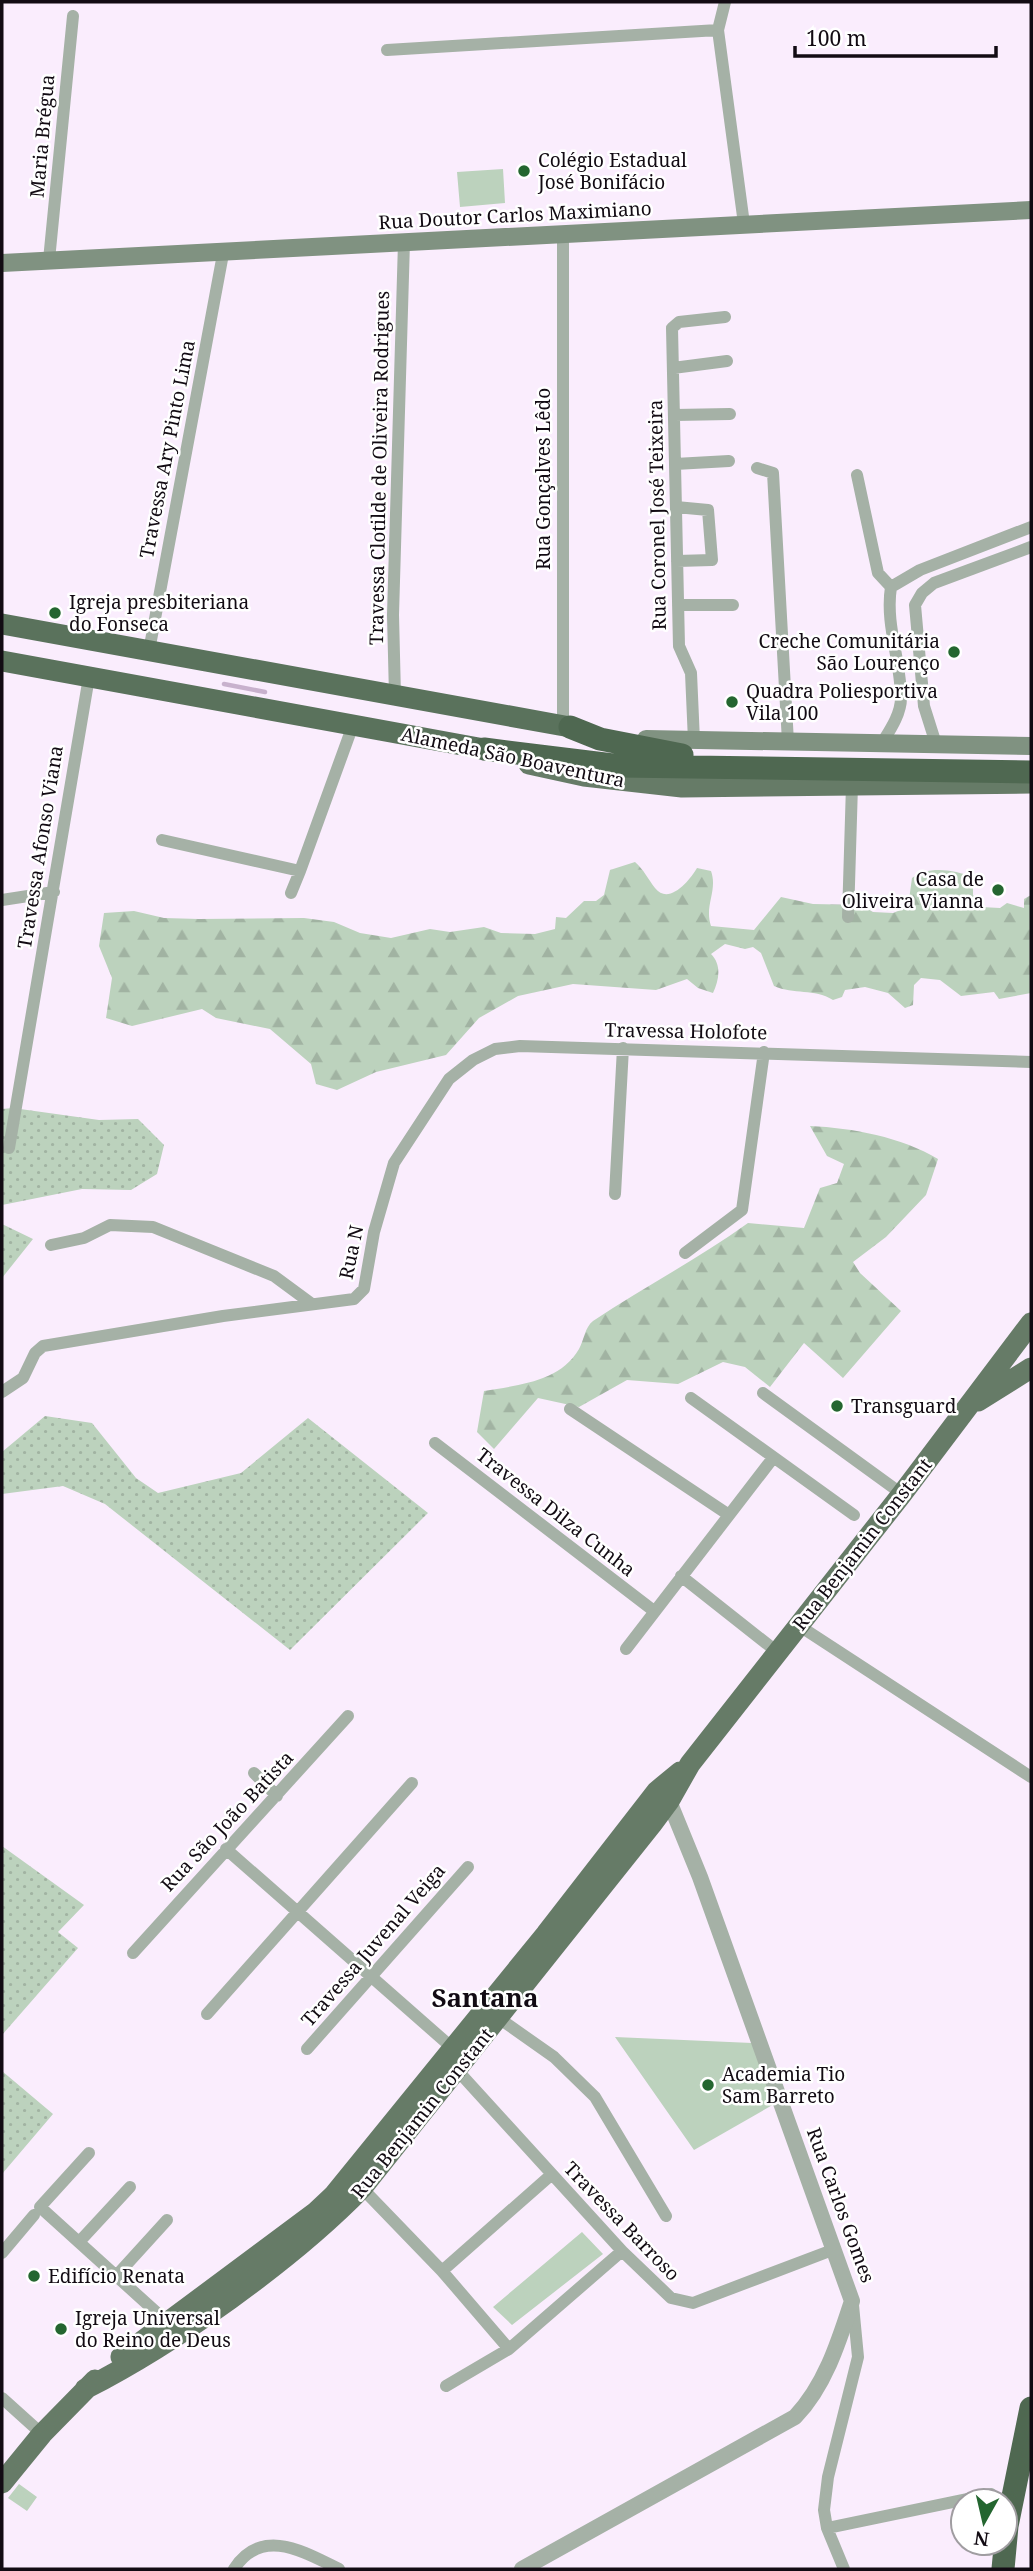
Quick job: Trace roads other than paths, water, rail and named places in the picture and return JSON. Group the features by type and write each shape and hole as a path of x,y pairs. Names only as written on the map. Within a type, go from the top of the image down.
{"highway":[{"name":"Alameda São Boaventura","path":"2,624 567,727"},
{"name":"Alameda São Boaventura","path":"2,661 484,748"},
{"path":"567,727 600,739 664,754 1031,760"},
{"path":"484,748 621,766 891,757 1031,772"},
{"path":"1003,2569 1007,2526 1031,2408"}],"main road":[{"name":"Rua Doutor Carlos Maximiano","path":"2,263 223,254 563,232 1031,210"},
{"name":"Alameda São Boaventura","path":"567,727 635,737 788,742 891,757 936,744 1031,746"},
{"name":"Alameda São Boaventura","path":"484,748 503,758 584,776 652,785 1031,783"},
{"path":"1027,1329 1021,1350 1031,1360"},
{"name":"Rua Benjamin Constant","path":"85,2389 135,2363 224,2301 326,2223 459,2060 776,1651 902,1494 1027,1329"},
{"path":"970,1405 1031,1368"},
{"name":"Rua Benjamin Constant","path":"459,2060 499,2018 663,1796"},
{"name":"Rua Benjamin Constant","path":"2,2483 42,2434 85,2389 166,2322 357,2183"}],"street":[{"path":"725,2 718,30 744,224"},
{"name":"Maria Brégua","path":"49,260 73,16"},
{"path":"387,50 718,30"},
{"name":"Rua Gonçalves Lêdo","path":"563,232 567,727"},
{"name":"Travessa Clotilde de Oliveira Rodrigues","path":"395,696 393,615 404,242"},
{"name":"Travessa Ary Pinto Lima","path":"149,651 223,254"},
{"name":"Rua Coronel José Teixeira","path":"694,741 691,673 679,646 672,328 679,322 725,317"},
{"path":"673,368 727,361"},
{"path":"675,415 730,414"},
{"path":"675,464 729,461"},
{"path":"757,468 773,473 788,742"},
{"path":"857,475 878,573 891,587 889,617 901,698 891,757"},
{"path":"676,507 708,509 712,560 677,561"},
{"path":"891,587 920,570 1031,527"},
{"path":"936,744 924,706 915,605 922,593 934,583 1031,547"},
{"path":"678,605 733,605"},
{"name":"Travessa Afonso Viana","path":"9,1148 89,677"},
{"path":"290,893 353,725"},
{"path":"848,917 852,785"},
{"path":"162,840 299,871"},
{"path":"2,900 54,892"},
{"name":"Travessa Holofote","path":"394,1163 449,1079 473,1059 495,1049 520,1046 623,1048 1031,1062"},
{"path":"615,1194 623,1048"},
{"path":"685,1253 742,1210 764,1052"},
{"name":"Rua N","path":"2,1392 23,1378 35,1353 43,1346 223,1316 354,1299 364,1289 374,1232 394,1163"},
{"path":"51,1245 84,1238 110,1225 153,1227 274,1276 312,1304"},
{"path":"764,1393 902,1494"},
{"path":"691,1398 854,1515"},
{"path":"570,1409 729,1515"},
{"name":"Travessa Dilza Cunha","path":"435,1443 654,1611"},
{"path":"626,1649 773,1458"},
{"path":"681,1576 776,1651"},
{"path":"798,1625 1031,1777"},
{"name":"Rua São João Batista","path":"133,1952 348,1716"},
{"path":"254,1773 277,1796"},
{"path":"207,2014 412,1783"},
{"name":"Rua Carlos Gomes","path":"663,1796 700,1877 852,2301 858,2357 828,2477 824,2510 827,2528 844,2569"},
{"name":"Travessa Barroso","path":"226,1849 299,1911 459,2060 551,2175 622,2251 671,2298 693,2303 835,2249"},
{"name":"Travessa Juvenal Veiga","path":"307,2049 468,1867"},
{"path":"499,2018 554,2057 595,2097 666,2216"},
{"path":"89,2153 40,2207 166,2322"},
{"path":"442,2272 551,2175"},
{"path":"357,2183 442,2272 509,2348"},
{"path":"80,2241 130,2186"},
{"path":"2,2253 34,2216"},
{"path":"117,2275 167,2220"},
{"path":"446,2386 509,2348 622,2251"},
{"path":"522,2569 795,2417 814,2395 841,2335 852,2301"},
{"path":"2,2398 42,2434"},
{"path":"827,2528 949,2503"},
{"path":"234,2569 254,2549 270,2544 287,2545 339,2569"}],"waterway":[{"path":"224,684 265,692"}],"place":[{"name":"Colégio Estadual José Bonifácio","path":"524,171"},
{"name":"Igreja presbiteriana do Fonseca","path":"55,613"},
{"name":"Creche Comunitária São Lourenço","path":"954,652"},
{"name":"Quadra Poliesportiva Vila 100","path":"732,702"},
{"name":"Casa de Oliveira Vianna","path":"998,890"},
{"name":"Transguard","path":"837,1406"},
{"name":"Academia Tio Sam Barreto","path":"708,2085"},
{"name":"Edifício Renata","path":"34,2276"},
{"name":"Igreja Universal do Reino de Deus","path":"61,2329"}],"district":[{"name":"Santana","path":"485,1998"}]}
